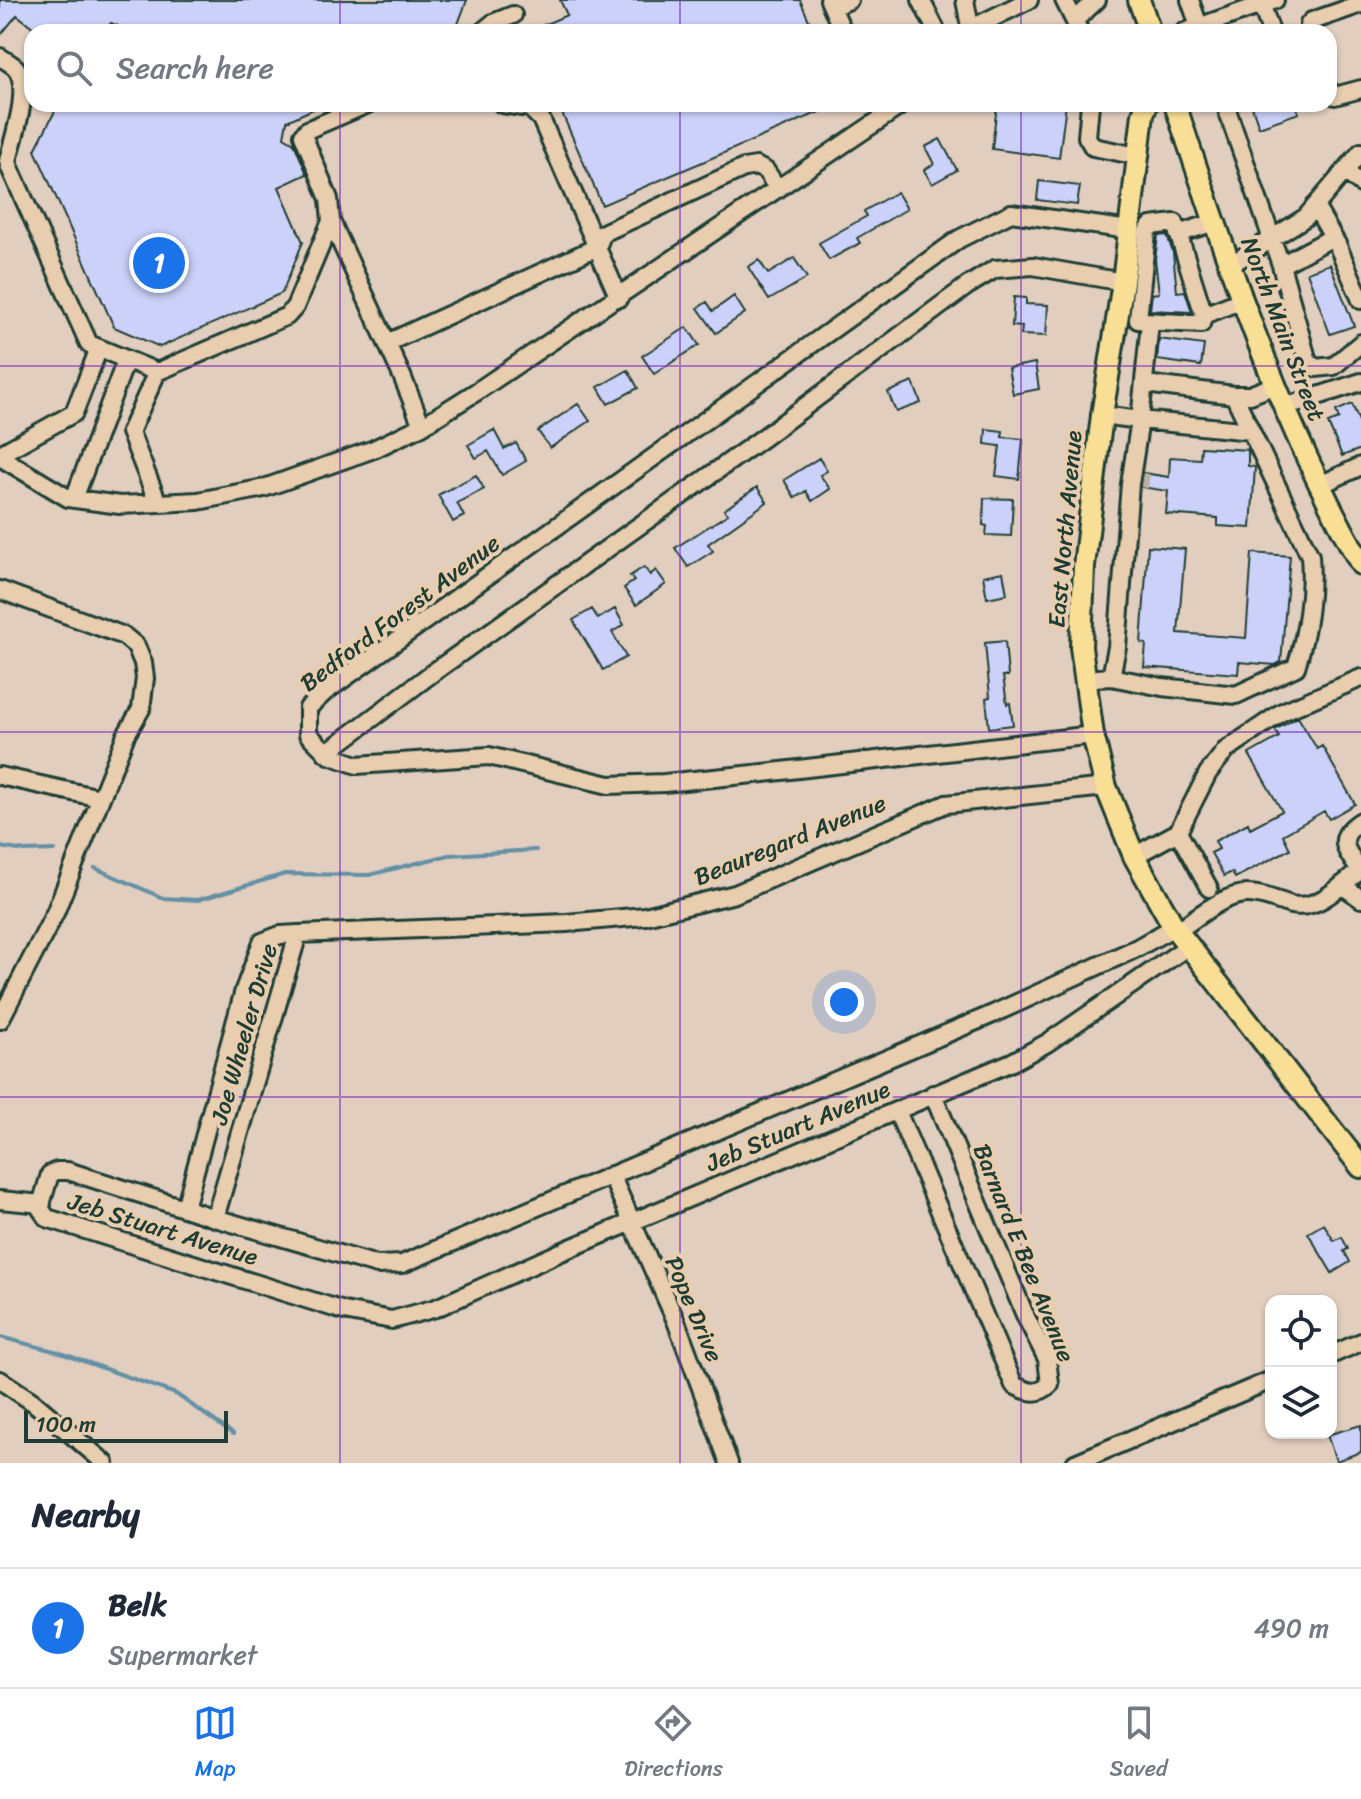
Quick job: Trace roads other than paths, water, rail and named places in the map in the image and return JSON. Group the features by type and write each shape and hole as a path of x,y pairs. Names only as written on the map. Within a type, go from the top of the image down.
{"main road":[{"path":"1139,0 1147,24"},
{"name":"East North Avenue","path":"1144,112 1138,156 1135,236 1123,282 1102,415 1084,566 1081,647 1093,735 1106,787 1134,856 1181,934 1361,1167"},
{"name":"North Main Street","path":"1178,112 1242,300 1284,407 1320,485 1358,552"}],"street":[{"path":"839,24 830,4 849,0"},
{"path":"921,0 933,24"},
{"path":"965,0 970,24"},
{"path":"983,24 1029,0"},
{"path":"1064,0 1077,24"},
{"path":"1079,24 1097,0"},
{"path":"1190,0 1194,24"},
{"path":"1210,24 1266,2 1270,24"},
{"path":"1309,24 1361,4"},
{"path":"492,24 513,15"},
{"path":"0,57 15,67 20,78 21,111 8,161 10,168 83,333 89,344 157,372"},
{"path":"1337,95 1361,89"},
{"path":"349,112 307,130 303,135 329,199 331,221 422,426"},
{"path":"534,112 541,119 619,298"},
{"path":"99,348 74,413 0,456 68,498 120,505 198,501 264,488 374,449 422,426 619,298 778,189 877,112"},
{"path":"1089,112 1087,137 1093,147 1138,156"},
{"path":"1228,112 1281,265 1308,362 1316,368 1334,366 1361,343"},
{"path":"1230,265 1306,217 1361,152"},
{"path":"387,343 597,247 603,233 744,168 756,166 766,171 778,189"},
{"path":"1345,171 1361,184"},
{"path":"1315,206 1333,237 1361,300"},
{"name":"Bedford Forest Avenue","path":"326,753 308,734 308,708 325,692 959,239 1011,213 1135,236"},
{"path":"158,503 130,432 157,372 287,316 295,307 331,221"},
{"path":"1178,234 1215,222"},
{"path":"1111,677 1117,647 1128,508 1145,384 1144,321 1135,236 1147,232 1151,226 1175,223 1204,315 1201,324 1144,321 1118,315"},
{"path":"1281,265 1333,237"},
{"path":"326,753 443,665 764,437 967,286 995,269 1033,266 1123,282"},
{"path":"1204,315 1242,300"},
{"path":"74,499 126,360"},
{"path":"1284,407 1361,382"},
{"path":"1145,384 1234,395 1250,395 1275,385"},
{"path":"1085,679 1111,677 1162,687 1236,695 1296,667 1303,646 1312,573 1310,556 1234,395"},
{"path":"1102,415 1251,431"},
{"path":"1128,508 1141,480 1143,457 1136,444"},
{"path":"1320,485 1361,466"},
{"path":"0,590 124,636 136,646 145,678 141,709 126,735 55,913 0,1020"},
{"path":"1134,856 1178,832 1208,773 1226,750 1282,712 1361,678"},
{"name":"Beauregard Avenue","path":"326,753 357,765 489,756 609,785 764,773 1093,735"},
{"path":"0,776 100,798"},
{"name":"Beauregard Avenue","path":"298,934 566,923 645,916 735,894 946,804 1106,787"},
{"path":"1181,934 1231,897 1249,894 1297,906 1310,905 1325,898 1360,871 1344,846 1351,827 1361,821"},
{"path":"1178,832 1209,888"},
{"path":"1342,885 1361,899"},
{"name":"Joe Wheeler Drive","path":"185,1208 244,990 262,942 280,935 298,934 215,1218"},
{"name":"Jeb Stuart Avenue","path":"1181,934 1047,1043 1012,1062 631,1222 436,1308 392,1320 344,1311 47,1218 40,1208 50,1174 68,1171 377,1265 402,1264 993,1014 1137,948 1181,934"},
{"name":"Barnard E Bee Avenue","path":"897,1111 1014,1385 1026,1392 1044,1390 1050,1384 1047,1359 1025,1315 933,1094"},
{"name":"Pope Drive","path":"611,1175 676,1321 729,1463"},
{"path":"0,1200 42,1204"},
{"path":"1337,1352 1361,1342"},
{"path":"0,1380 33,1402 105,1463"},
{"path":"1075,1463 1265,1383"}],"waterway":[{"path":"0,847 25,851 55,850"},
{"path":"95,868 163,898 198,900 285,874 369,875 449,855 536,850"},
{"path":"0,1337 58,1352 176,1394 233,1434"}],"tunnel":[{"path":"1140,487 1142,473"}],"place":[{"name":"Belk","path":"159,263"}]}
